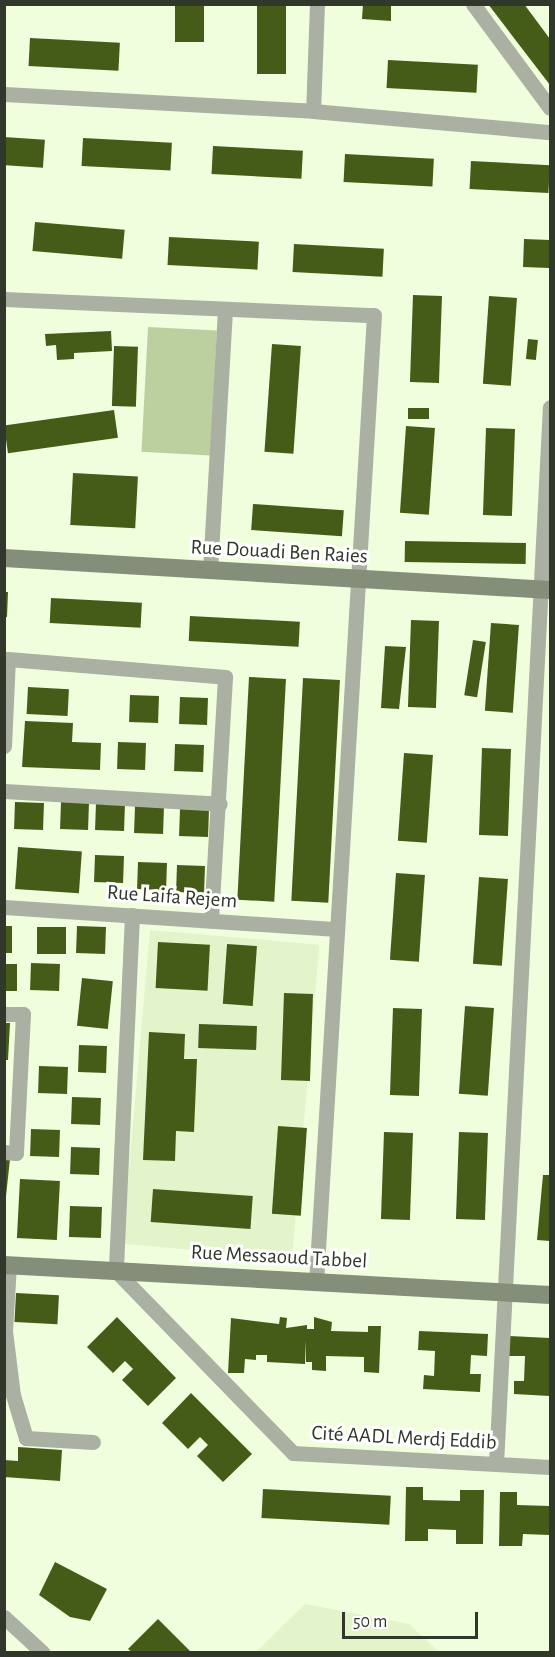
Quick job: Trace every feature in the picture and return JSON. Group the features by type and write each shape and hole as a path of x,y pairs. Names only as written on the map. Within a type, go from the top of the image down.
{"street":[{"path":"313,111 317,4"},
{"path":"473,4 550,108"},
{"path":"4,94 313,111 550,132"},
{"path":"4,299 374,315 316,1282"},
{"path":"210,570 225,309"},
{"path":"496,1464 502,1292 545,590 550,407"},
{"name":"Rue Douadi Ben Raies","path":"4,558 545,590"},
{"path":"4,746 6,659 225,677 220,804 211,921"},
{"path":"4,791 220,804"},
{"name":"Rue Laifa Rejem","path":"4,907 337,929"},
{"path":"116,1271 132,915"},
{"path":"4,1014 23,1014 15,1153 4,1152"},
{"path":"7,1265 5,1331 13,1395 26,1438 93,1442"},
{"name":"Rue Messaoud Tabbel","path":"7,1265 550,1295"},
{"name":"Cité AADL Merdj Eddib","path":"116,1271 292,1453 550,1467"},
{"path":"4,1617 42,1653"}],"shaded area":[{"path":"148,327 217,331 210,455 141,452"},
{"path":"150,930 319,945 292,1259 123,1244"},
{"path":"305,1604 409,1624 439,1652 256,1652"}],"building":[{"path":"175,4 204,4 204,42 175,42"},
{"path":"257,4 286,4 286,74 257,74"},
{"path":"363,4 391,4 391,21 362,19"},
{"path":"488,4 524,4 550,39 550,85"},
{"path":"30,38 120,43 118,71 29,66"},
{"path":"388,60 478,65 476,93 387,88"},
{"path":"4,137 45,140 43,168 4,165"},
{"path":"83,138 172,143 170,171 82,166"},
{"path":"213,146 303,151 301,179 212,174"},
{"path":"345,154 434,159 432,187 344,182"},
{"path":"471,161 550,165 548,193 470,189"},
{"path":"35,222 125,230 122,259 32,251"},
{"path":"169,237 259,242 257,270 168,265"},
{"path":"524,239 550,240 549,268 523,267"},
{"path":"294,244 384,249 382,277 293,272"},
{"path":"413,295 442,296 439,383 410,382"},
{"path":"489,296 517,298 511,386 483,384"},
{"path":"111,331 112,351 74,353 74,359 57,360 56,345 46,346 45,334"},
{"path":"528,339 538,340 536,360 526,359"},
{"path":"272,344 301,346 293,454 264,452"},
{"path":"114,346 138,347 136,407 112,406"},
{"path":"408,408 429,408 429,419 408,419"},
{"path":"114,410 118,438 8,453 4,425"},
{"path":"406,426 435,428 429,515 400,513"},
{"path":"486,428 515,429 512,516 483,515"},
{"path":"73,473 138,476 135,528 70,525"},
{"path":"253,504 344,510 342,536 251,530"},
{"path":"405,541 526,543 526,564 405,562"},
{"path":"4,592 8,592 7,617 4,617"},
{"path":"51,598 142,603 141,628 50,623"},
{"path":"190,616 300,622 299,647 189,641"},
{"path":"411,620 439,621 436,708 408,707"},
{"path":"491,623 519,625 513,713 485,711"},
{"path":"473,640 486,642 477,697 464,695"},
{"path":"385,646 406,647 399,709 381,708"},
{"path":"249,677 286,679 274,902 237,900"},
{"path":"303,678 340,680 328,903 291,901"},
{"path":"28,687 69,689 68,716 27,714"},
{"path":"130,695 159,696 158,723 129,722"},
{"path":"180,697 208,698 207,725 179,724"},
{"path":"25,721 73,723 72,742 101,743 100,770 22,767"},
{"path":"118,742 146,743 145,770 117,769"},
{"path":"175,744 204,745 203,772 174,771"},
{"path":"482,748 511,749 508,836 479,835"},
{"path":"404,753 433,755 427,843 398,841"},
{"path":"15,802 44,803 43,830 14,829"},
{"path":"61,802 89,803 88,830 60,829"},
{"path":"96,803 125,804 124,831 95,830"},
{"path":"135,806 164,807 163,834 134,833"},
{"path":"180,809 209,810 208,837 179,836"},
{"path":"18,847 82,851 79,893 15,889"},
{"path":"95,855 124,856 123,883 94,882"},
{"path":"138,862 167,863 166,890 137,889"},
{"path":"177,865 205,866 204,893 176,892"},
{"path":"396,873 425,875 419,962 390,960"},
{"path":"479,877 508,879 502,966 473,964"},
{"path":"4,926 12,926 12,953 4,953"},
{"path":"77,926 106,927 105,954 76,953"},
{"path":"37,927 66,927 66,954 37,954"},
{"path":"158,942 210,945 208,991 156,988"},
{"path":"227,944 257,946 253,1006 223,1004"},
{"path":"31,963 60,964 59,991 30,990"},
{"path":"4,964 17,964 17,991 4,991"},
{"path":"82,978 113,981 108,1029 77,1026"},
{"path":"284,993 313,994 310,1081 281,1080"},
{"path":"465,1006 494,1008 488,1096 459,1094"},
{"path":"393,1008 422,1009 419,1096 390,1095"},
{"path":"4,1023 10,1023 8,1060 4,1060"},
{"path":"199,1024 257,1026 256,1050 198,1048"},
{"path":"149,1032 185,1034 184,1059 197,1059 194,1132 176,1131 175,1161 143,1160"},
{"path":"79,1045 107,1046 106,1073 78,1072"},
{"path":"39,1066 68,1067 67,1094 38,1093"},
{"path":"72,1097 101,1098 100,1125 71,1124"},
{"path":"278,1126 307,1128 301,1216 272,1214"},
{"path":"31,1129 60,1130 59,1157 30,1156"},
{"path":"384,1132 413,1133 410,1220 381,1219"},
{"path":"459,1132 488,1133 485,1220 456,1219"},
{"path":"71,1147 100,1148 99,1175 70,1174"},
{"path":"4,1159 10,1159 6,1196 4,1195"},
{"path":"543,1175 550,1175 550,1241 537,1240"},
{"path":"20,1179 60,1181 57,1240 17,1238"},
{"path":"153,1189 253,1196 250,1229 151,1222"},
{"path":"70,1206 102,1207 101,1238 69,1237"},
{"path":"16,1293 59,1295 57,1324 14,1322"},
{"path":"117,1317 176,1378 148,1406 122,1380 133,1369 125,1361 113,1373 87,1347"},
{"path":"280,1317 287,1318 286,1328 307,1325 307,1329 314,1329 314,1317 332,1322 331,1331 368,1332 368,1326 381,1326 379,1373 364,1372 364,1357 326,1356 326,1371 312,1370 312,1362 306,1362 306,1340 305,1364 267,1362 267,1355 256,1355 256,1360 245,1359 244,1373 228,1373 231,1318 279,1324"},
{"path":"419,1331 488,1334 487,1356 471,1355 470,1374 481,1374 480,1392 423,1389 424,1375 434,1376 435,1351 418,1350"},
{"path":"509,1336 550,1338 550,1396 514,1394 514,1381 524,1381 525,1356 508,1356"},
{"path":"191,1393 252,1454 223,1482 197,1456 208,1445 200,1437 188,1449 162,1423"},
{"path":"18,1447 62,1450 60,1481 4,1477 4,1460 18,1461"},
{"path":"406,1487 423,1487 423,1500 460,1501 460,1490 484,1490 483,1544 456,1544 456,1530 428,1529 428,1541 405,1541"},
{"path":"263,1489 391,1496 389,1525 261,1518"},
{"path":"500,1492 517,1492 517,1505 550,1506 550,1535 523,1534 522,1546 499,1546"},
{"path":"55,1562 107,1589 90,1621 70,1617 39,1595"},
{"path":"158,1619 191,1652 132,1652 128,1649"}]}
